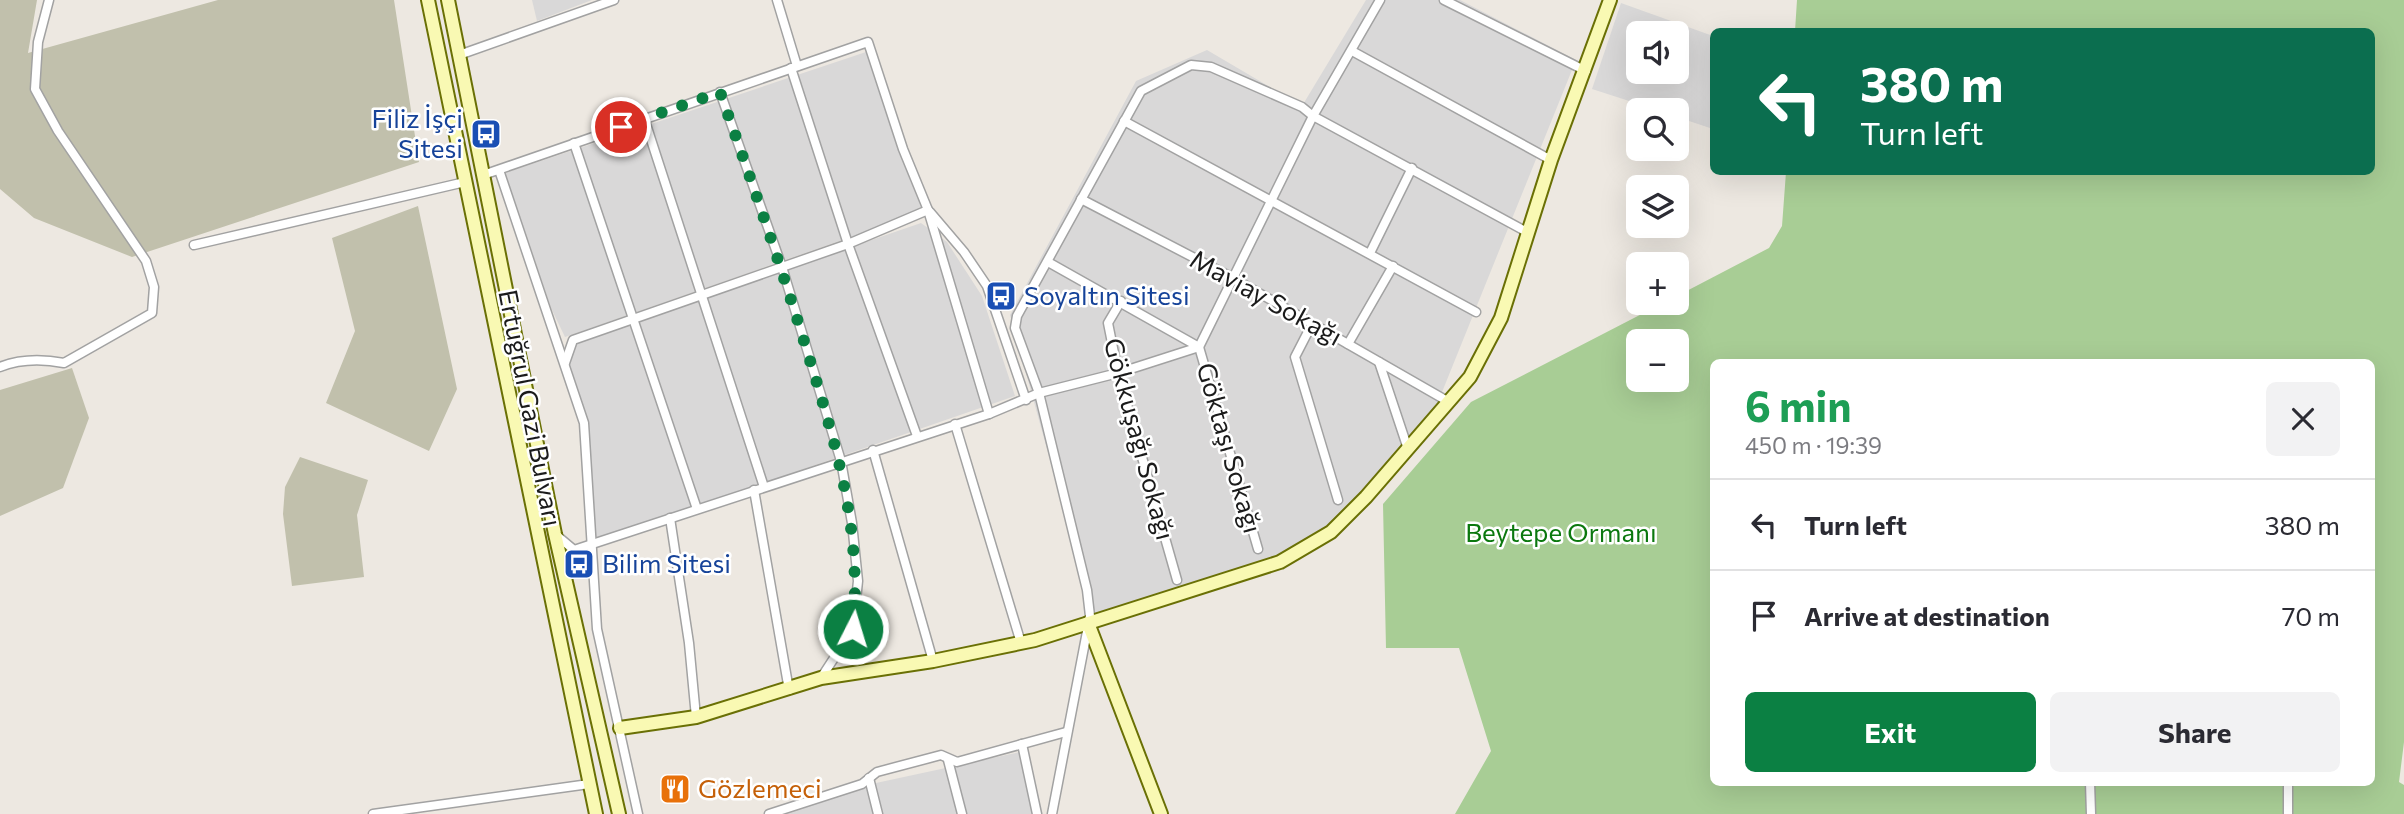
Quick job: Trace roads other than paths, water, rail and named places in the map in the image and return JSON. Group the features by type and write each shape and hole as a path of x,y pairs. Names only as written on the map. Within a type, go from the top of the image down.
{"main road":[{"name":"Ertuğrul Gazi Bulvarı","path":"428,0 596,814"},
{"name":"Ertuğrul Gazi Bulvarı","path":"447,0 564,577 619,814"},
{"path":"620,728 696,717 821,678 933,661 1021,643 1292,556 1331,532 1470,377 1501,318 1551,160 1611,0"},
{"path":"1088,623 1161,814"}],"street":[{"path":"0,367 12,362 64,363 152,313 154,287 146,261 58,131 35,89 38,42 49,0"},
{"path":"459,55 614,0"},
{"path":"777,0 794,67 848,244 917,436"},
{"path":"574,550 593,546 873,450 989,414 1039,393 1118,373 1199,347 1231,277 1313,116 1380,0"},
{"path":"1444,0 1586,71"},
{"path":"484,175 868,42 903,149 928,210 989,414"},
{"path":"1352,51 1551,160"},
{"path":"1052,814 1088,623 1087,590 1039,393 1015,328 1017,316 1140,91 1191,65 1211,67 1302,107 1313,116 1527,232"},
{"path":"720,92 782,267 841,461 852,523 858,581 853,629 821,678"},
{"path":"644,118 764,487"},
{"path":"1125,121 1271,198 1476,312"},
{"path":"574,144 696,509"},
{"path":"1370,253 1412,168"},
{"path":"499,170 584,423 597,629 638,814"},
{"path":"194,245 465,182"},
{"name":"Maviay Sokağı","path":"1082,199 1231,277 1449,402"},
{"path":"565,364 573,340 700,293 848,244 928,210"},
{"path":"928,210 964,252 987,286 1026,400"},
{"path":"1048,262 1199,347"},
{"path":"1348,344 1393,266"},
{"name":"Gökkuşağı Sokağı","path":"1121,301 1108,323 1118,373 1177,580"},
{"path":"1312,324 1295,357 1338,500"},
{"name":"Göktaşı Sokağı","path":"1199,347 1258,550"},
{"path":"1379,362 1408,449"},
{"path":"956,424 1021,643"},
{"path":"873,450 933,661"},
{"path":"754,490 789,690"},
{"path":"670,518 696,717"},
{"path":"555,534 574,550"},
{"path":"564,577 574,550"},
{"path":"769,814 794,810 862,784 877,772 941,755 957,762 1066,732"},
{"path":"1023,744 1037,814"},
{"path":"948,760 962,814"},
{"path":"869,778 878,814"},
{"path":"373,814 589,784"},
{"path":"2090,786 2091,814"},
{"path":"2288,786 2288,814"}],"place":[{"name":"Filiz İşçi Sitesi","path":"486,134"},
{"name":"Soyaltın Sitesi","path":"1001,296"},
{"name":"Bilim Sitesi","path":"579,564"},
{"name":"Gözlemeci","path":"675,789"}],"park label":[{"name":"Beytepe Ormanı","path":"1561,533"}]}
